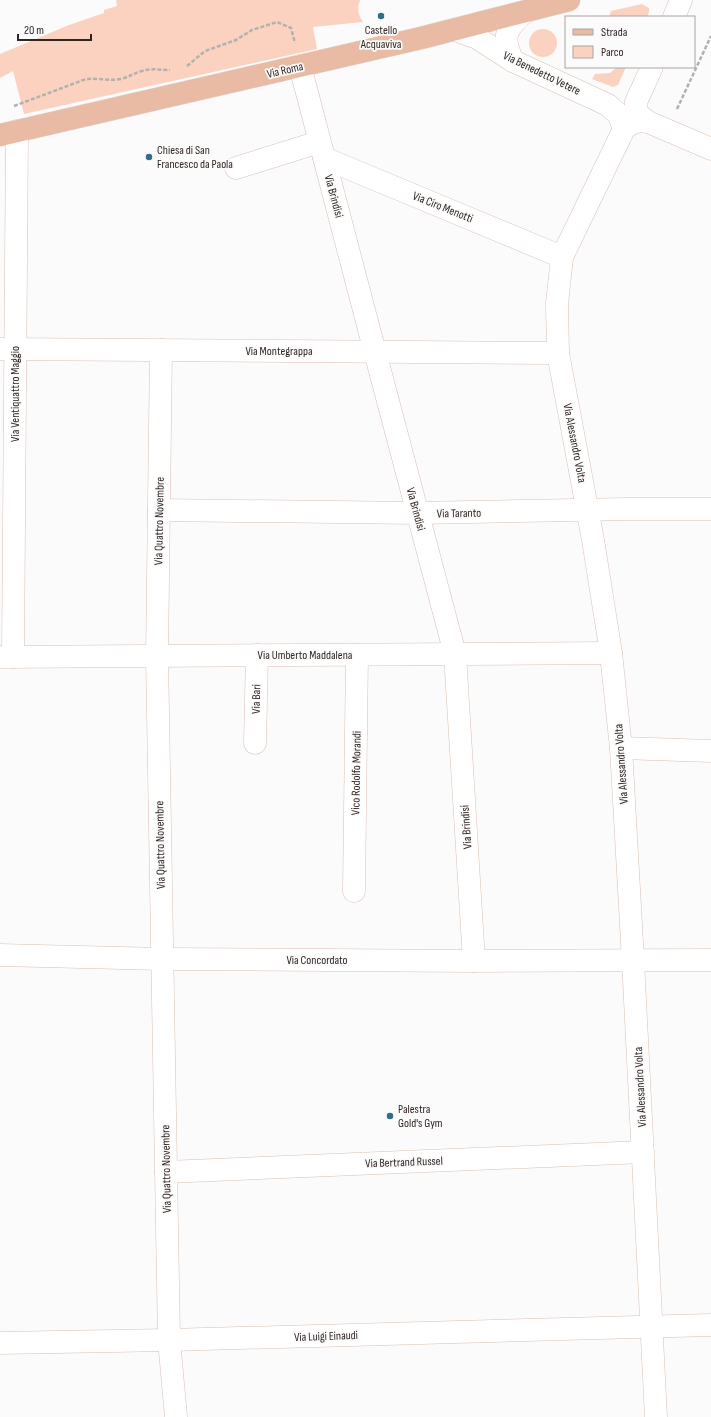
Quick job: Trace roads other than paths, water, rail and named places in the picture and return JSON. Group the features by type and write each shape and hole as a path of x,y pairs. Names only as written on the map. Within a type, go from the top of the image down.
{"main road":[{"name":"Via Roma","path":"8,133 455,30 569,0"}],"street":[{"path":"671,0 674,16"},
{"path":"674,16 681,0"},
{"path":"513,61 507,49 506,36 512,22 525,12"},
{"name":"Via Benedetto Vetere","path":"455,30 477,38 513,61 616,108 630,107 636,102"},
{"name":"Via Brindisi","path":"300,66 374,352 455,654 474,961"},
{"path":"648,122 638,114 636,110 636,102 652,68"},
{"name":"Via Benedetto Vetere","path":"608,104 619,115 624,129"},
{"path":"624,129 641,120 711,149"},
{"name":"Via Alessandro Volta","path":"624,129 562,257 557,304 558,354 588,511 611,653 621,748 656,1417"},
{"name":"Via Ventiquattro Maggio","path":"6,657 8,133"},
{"path":"236,168 322,150"},
{"name":"Via Ciro Menotti","path":"322,150 562,257"},
{"name":"Via Montegrappa","path":"7,349 558,354"},
{"name":"Via Quattro Novembre","path":"161,350 157,656 169,1340 176,1417"},
{"name":"Via Taranto","path":"159,510 417,513 711,509"},
{"name":"Via Umberto Maddalena","path":"6,657 611,653"},
{"name":"Via Bari","path":"255,743 257,655"},
{"name":"Vico Rodolfo Morandi","path":"354,891 357,655"},
{"path":"621,748 711,751"},
{"name":"Via Concordato","path":"0,955 162,959 474,961 711,960"},
{"name":"Via Bertrand Russel","path":"166,1172 643,1152"},
{"name":"Via Luigi Einaudi","path":"0,1343 169,1340 711,1325"}],"place":[{"name":"Castello Acquaviva","path":"381,16"},
{"name":"Chiesa di San Francesco da Paola","path":"149,157"},
{"name":"Palestra Gold's Gym","path":"390,1116"}]}
